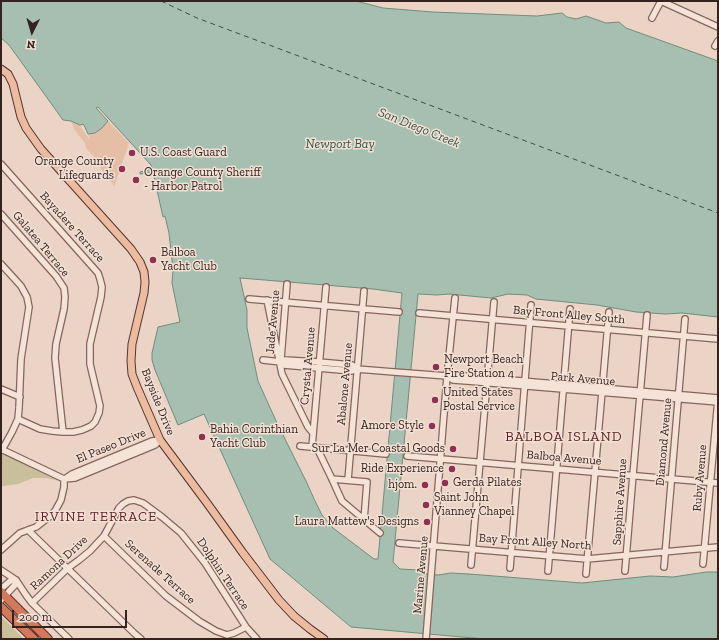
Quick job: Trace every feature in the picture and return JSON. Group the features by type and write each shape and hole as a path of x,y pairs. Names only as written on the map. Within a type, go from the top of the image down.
{"highway":[{"path":"2,594 48,639"},
{"path":"1,607 34,639"}],"main road":[{"name":"Bayside Drive","path":"1,69 8,74 10,78 21,117 31,136 41,149 132,249 140,262 144,272 145,282 144,293 132,344 132,374 160,440 242,553 279,600 294,616 324,639"}],"street":[{"path":"652,18 661,1 718,27"},
{"name":"Bayadere Terrace","path":"1,164 98,272 102,287 90,344 90,364 100,406 95,422 87,428 73,432 63,432 40,429 18,419"},
{"name":"Galatea Terrace","path":"1,214 56,276 64,288 64,309 56,344 55,358 63,432"},
{"path":"1,264 21,286 27,297 29,307 20,359 20,397 18,419 1,449 64,480 61,500 55,511 36,527 15,536 1,550"},
{"name":"Jade Avenue","path":"280,362 287,284"},
{"name":"Crystal Avenue","path":"326,287 313,433 315,448 332,478 342,501 380,533"},
{"name":"Abalone Avenue","path":"348,480 364,290"},
{"name":"Marine Avenue","path":"426,637 447,376 455,298"},
{"path":"249,299 399,312"},
{"path":"267,300 282,374 308,427 313,433"},
{"path":"471,564 494,302"},
{"path":"510,568 517,465 531,305"},
{"path":"548,571 570,309"},
{"path":"586,574 609,312"},
{"name":"Bay Front Alley South","path":"419,313 718,339"},
{"name":"Sapphire Avenue","path":"625,571 632,475 647,315"},
{"name":"Diamond Avenue","path":"664,568 685,319"},
{"name":"Park Avenue","path":"263,360 280,362 284,365 319,365 352,371 358,369 447,376 453,380 487,380 679,397 718,399"},
{"path":"1,389 20,397"},
{"name":"Ruby Avenue","path":"703,564 718,399"},
{"name":"El Paseo Drive","path":"64,480 72,474 152,441 160,440"},
{"path":"300,446 386,454"},
{"name":"Balboa Avenue","path":"407,456 718,482"},
{"path":"332,478 367,482 364,520"},
{"name":"Dolphin Terrace","path":"128,501 134,500 142,503 181,533 205,563 246,627 257,639"},
{"name":"Ramona Drive","path":"32,603 68,568 90,551 104,536 119,508 128,501"},
{"path":"28,530 141,639"},
{"name":"Serenade Terrace","path":"104,536 166,596 199,621 216,631 227,634 234,633 246,627"},
{"name":"Bay Front Alley North","path":"399,543 587,559 718,547"},
{"path":"1,570 16,580 32,603 69,639"},
{"path":"2,594 15,585 16,580"}],"shaded area":[{"path":"1,452 58,481 47,478 33,478 18,484 3,486 1,488"},
{"path":"1,616 24,639 1,639"}],"sand":[{"path":"71,121 80,125 90,140 88,134 92,134 102,128 108,121 129,143 114,187 106,177 93,155 86,148 85,143 74,129"}],"water":[{"name":"Newport Bay","path":"1,1 356,1 383,8 433,12 537,16 562,13 567,17 576,19 586,16 606,23 619,22 626,28 718,61 718,317 682,313 665,314 636,312 597,305 536,299 527,295 508,294 491,298 449,294 418,294 393,562 400,569 419,570 425,574 469,574 582,583 650,576 673,577 706,572 718,572 718,639 484,639 351,627 270,559 204,414 178,425 152,360 152,353 158,327 180,322 172,283 173,270 169,233 165,216 163,217 153,172 140,174 140,172 152,169 151,165 98,107 96,108 108,121 95,133 88,134 83,124 80,125 71,121 63,120 9,45 1,38","holes":["240,278 373,289 402,293 378,559 374,559 333,528 322,515 315,501 258,381 247,328 247,310"]}],"ferry route":[{"path":"161,1 197,18 718,213"}],"place":[{"name":"U.S. Coast Guard","path":"132,153"},
{"name":"Orange County Lifeguards","path":"122,169"},
{"name":"Orange County Sheriff - Harbor Patrol","path":"136,180"},
{"name":"Balboa Yacht Club","path":"153,260"},
{"name":"Newport Beach Fire Station 4","path":"436,367"},
{"name":"United States Postal Service","path":"435,400"},
{"name":"Amore Style","path":"432,426"},
{"name":"Bahia Corinthian Yacht Club","path":"202,437"},
{"name":"Sur La Mer Coastal Goods","path":"453,449"},
{"name":"Ride Experience","path":"452,469"},
{"name":"Gerda Pilates","path":"445,483"},
{"name":"hjom.","path":"425,485"},
{"name":"Saint John Vianney Chapel","path":"426,505"},
{"name":"Laura Mattew's Designs","path":"427,522"}],"district":[{"name":"BALBOA ISLAND","path":"564,437"},
{"name":"IRVINE TERRACE","path":"96,517"}],"water label":[{"name":"San Diego Creek","path":"419,128"}]}
